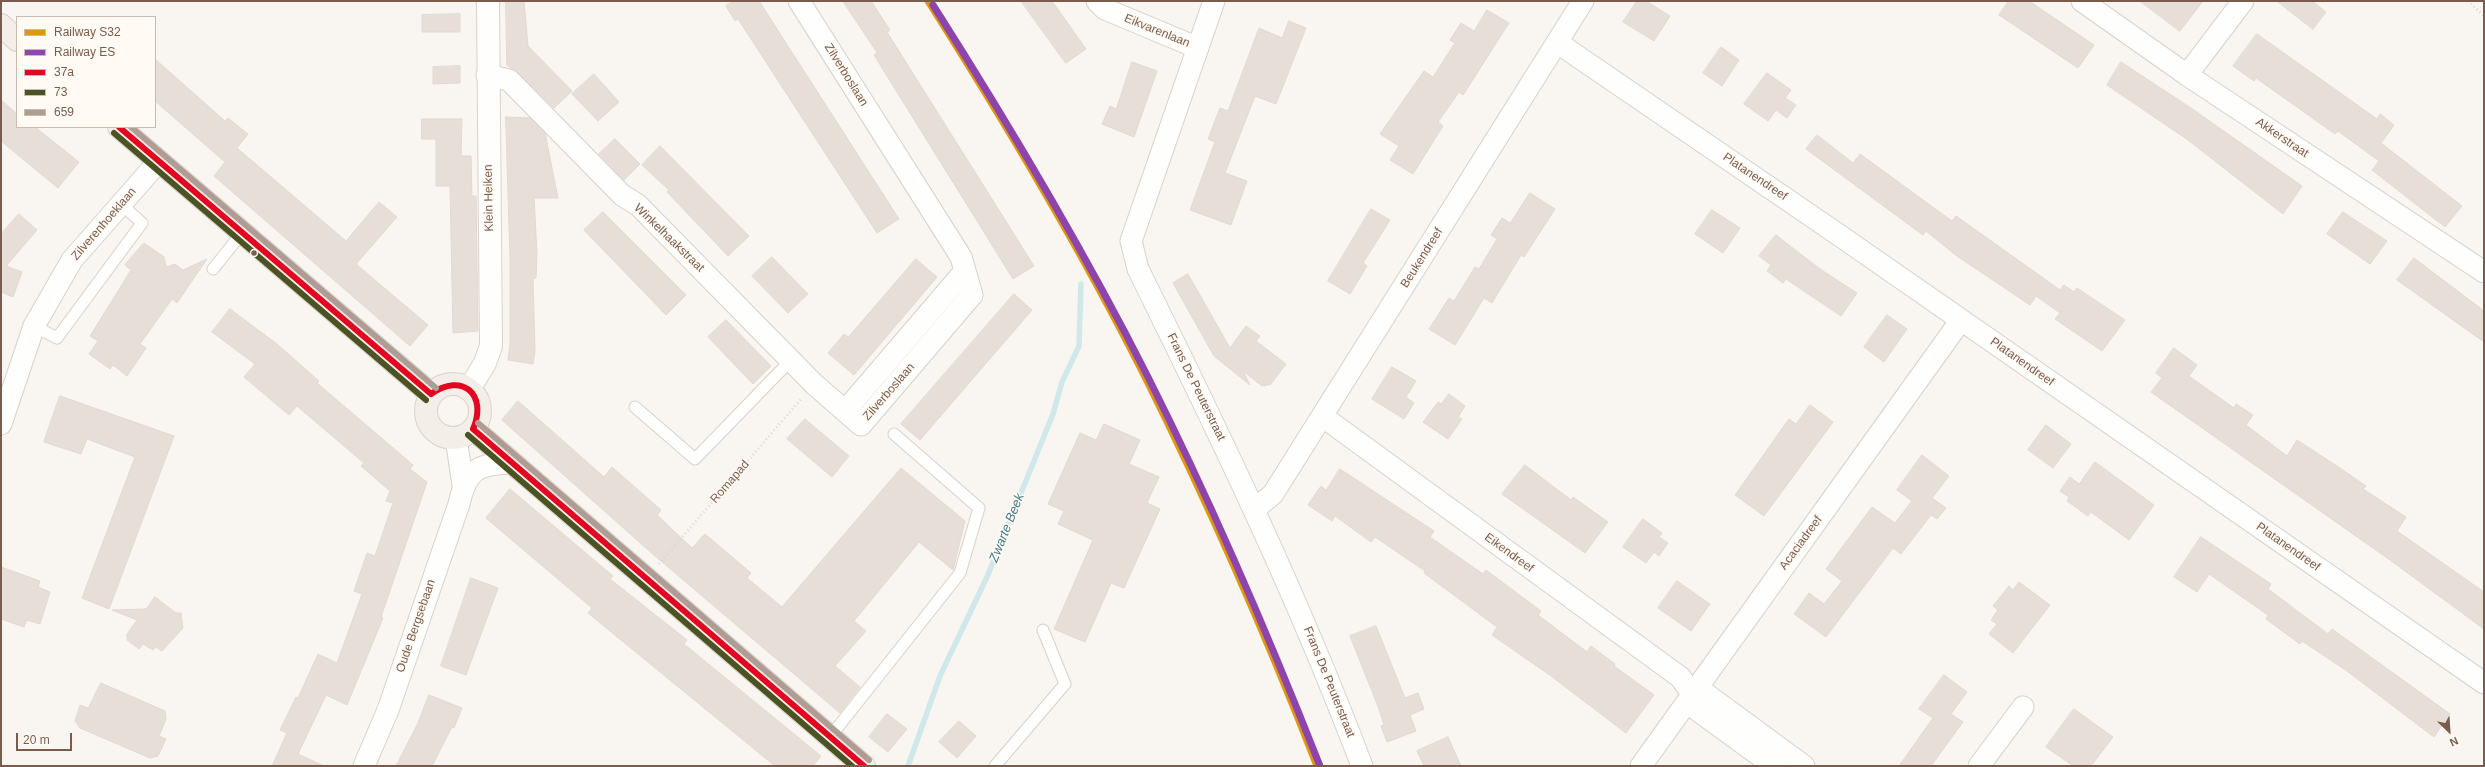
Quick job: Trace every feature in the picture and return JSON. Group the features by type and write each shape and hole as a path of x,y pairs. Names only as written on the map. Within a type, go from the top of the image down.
{"main road":[{"path":"1,25 16,39"},
{"path":"120,128 431,394"},
{"path":"453,383 469,389 479,404 478,422 464,433 441,435 429,424 425,409 431,394 441,386 453,383"},
{"path":"464,433 512,463 864,766"}],"street":[{"name":"Klein Heiken","path":"469,389 485,363 491,346 488,1"},
{"name":"Zilverboslaan","path":"799,1 961,257 964,272 845,411"},
{"name":"Eikvarenlaan","path":"1097,1 1105,9 1198,48"},
{"name":"Frans De Peuterstraat","path":"1214,1 1131,241 1138,269 1255,509 1309,631 1362,766"},
{"name":"Beukendreef","path":"1255,509 1273,494 1583,1"},
{"name":"Akkerstraat","path":"2082,1 2187,75 2484,272"},
{"path":"2187,75 2243,1"},
{"name":"Platanendreef","path":"1558,43 1961,320 2484,683"},
{"name":"Winkelhaakstraat","path":"488,75 509,80 622,195 638,205 814,384 845,411"},
{"name":"Zilverenhoeklaan","path":"1,424 34,326 72,260 159,161"},
{"name":"Acaciadreef","path":"1641,766 1961,320"},
{"name":"Eikendreef","path":"1322,416 1680,678 1692,693 1697,710 1774,766"},
{"name":"Oude Bergsebaan","path":"364,766 388,710 459,504 463,485 464,433"},
{"name":"Oude Bergsebaan","path":"463,485 470,474 484,466 512,463"},
{"path":"1692,693 1706,694 1804,766"},
{"path":"1980,766 2023,707"}],"lane":[{"path":"34,326 57,338 142,223 121,204"},
{"path":"213,269 242,233"},
{"path":"635,407 695,459 791,360"},
{"path":"830,737 960,573 979,508 894,434"},
{"path":"994,766 1065,684 1043,630"}],"path":[{"path":"2468,1 2484,16"},
{"name":"Romapad","path":"647,580 814,384"}],"building":[{"path":"506,1 524,1 528,46 572,91 554,108 517,72 507,65"},
{"path":"734,1 759,1 899,219 877,233 738,19 735,21 726,6"},
{"path":"843,1 871,1 890,30 887,32 1034,266 1013,279 874,55 877,53"},
{"path":"1021,1 1052,1 1086,49 1066,63"},
{"path":"1637,1 1646,1 1670,16 1654,41 1623,22"},
{"path":"2009,1 2029,1 2094,45 2078,68 1999,15"},
{"path":"2140,1 2203,1 2180,31"},
{"path":"2277,1 2312,1 2326,12 2313,29"},
{"path":"1487,10 1509,23 1463,95 1459,92 1438,122 1443,126 1413,174 1390,160 1399,146 1380,134 1424,71 1433,77 1455,43 1450,40 1461,23 1474,31"},
{"path":"460,14 460,32 422,32 422,15"},
{"path":"1289,21 1306,28 1276,104 1255,96 1225,173 1247,181 1231,225 1190,210 1215,142 1208,139 1220,108 1228,111 1259,28 1282,38"},
{"path":"2257,34 2377,119 2380,114 2394,125 2381,143 2462,206 2445,227 2372,170 2379,161 2338,131 2335,134 2256,78 2254,81 2233,66"},
{"path":"1721,47 1739,60 1722,86 1703,73"},
{"path":"156,60 225,121 228,118 248,134 237,148 346,241 379,202 397,217 356,264 428,325 410,346 214,176 225,162 156,102"},
{"path":"1132,62 1157,71 1134,137 1102,124 1110,106 1116,109"},
{"path":"2121,62 2191,108 2302,186 2283,214 2188,140 2107,85"},
{"path":"460,66 460,83 433,84 433,67"},
{"path":"1767,73 1791,90 1785,98 1796,105 1787,118 1776,110 1768,121 1744,104"},
{"path":"594,74 619,102 598,121 572,94"},
{"path":"1,100 16,113 16,128 36,128 79,162 58,188 1,141"},
{"path":"506,117 530,118 545,133 558,198 534,198 537,253 536,278 533,278 535,351 533,364 508,360 510,343 510,259"},
{"path":"422,119 462,119 461,156 471,156 472,196 476,196 478,331 453,333 450,186 436,186 436,139 422,139"},
{"path":"1817,135 1853,163 1860,154 1952,221 1956,216 2060,290 2064,285 2074,292 2077,288 2125,320 2102,351 2055,319 2060,313 2036,296 2030,305 1957,256 1926,231 1923,235 1806,149"},
{"path":"615,139 640,164 624,180 599,154"},
{"path":"660,146 749,236 728,256 667,192 669,190 642,165"},
{"path":"1530,193 1555,209 1524,257 1521,255 1492,303 1484,298 1455,345 1429,329 1449,298 1454,301 1475,267 1479,269 1497,239 1491,235 1502,218 1510,223"},
{"path":"1371,209 1390,220 1363,263 1367,266 1350,294 1328,281"},
{"path":"1712,210 1740,228 1723,253 1695,234"},
{"path":"603,212 686,295 666,315 584,230"},
{"path":"2343,212 2387,241 2370,264 2327,234"},
{"path":"19,214 37,230 6,266 22,272 13,297 1,292 1,234"},
{"path":"1776,235 1820,269 1857,293 1841,316 1786,279 1783,283 1767,271 1771,265 1759,256"},
{"path":"144,243 164,257 166,267 175,264 183,270 207,259 177,303 172,299 140,344 146,348 127,376 113,365 110,369 89,354 98,341 90,336 131,270 125,265"},
{"path":"772,257 808,294 788,313 752,276"},
{"path":"2414,258 2484,311 2484,342 2397,280"},
{"path":"916,259 937,277 854,375 828,353 844,334 848,337"},
{"path":"1188,274 1230,348 1246,326 1260,336 1256,341 1286,364 1271,384 1262,386 1243,371 1250,385 1214,356 1173,283"},
{"path":"1014,294 1032,310 920,440 901,424"},
{"path":"230,309 277,344 319,381 317,383 413,465 410,469 427,482 381,617 383,618 347,705 326,695 298,754 324,766 272,766 287,733 280,730 296,697 298,698 318,654 337,663 362,594 354,591 367,553 375,556 393,503 386,501 390,491 361,466 364,463 297,406 289,415 244,377 255,364 212,332"},
{"path":"1887,315 1907,329 1884,362 1864,347"},
{"path":"726,320 771,366 753,384 708,337"},
{"path":"2174,348 2197,365 2189,376 2234,408 2236,404 2253,415 2246,425 2287,456 2297,440 2366,486 2363,489 2406,517 2397,531 2484,592 2484,629 2390,560 2151,392 2162,378 2156,373"},
{"path":"1392,367 1416,381 1406,397 1414,403 1404,419 1372,399"},
{"path":"1449,394 1465,406 1458,417 1462,419 1448,439 1423,422 1438,402 1441,404"},
{"path":"60,396 174,436 109,609 82,598 135,457 87,439 81,454 44,442"},
{"path":"518,401 604,477 612,467 661,510 657,515 692,548 705,534 751,573 747,578 782,607 901,468 965,521 953,570 919,542 854,621 866,631 835,666 860,687 840,713 655,556 502,420"},
{"path":"1810,405 1833,422 1764,516 1735,495 1789,419 1796,424"},
{"path":"805,419 849,456 832,477 787,439"},
{"path":"1104,424 1140,440 1129,464 1159,477 1147,503 1160,509 1124,588 1111,583 1085,642 1054,629 1093,540 1058,524 1064,511 1048,504 1080,433 1096,440"},
{"path":"2046,425 2071,444 2053,468 2028,450"},
{"path":"1922,455 1949,476 1932,498 1946,508 1937,519 1931,515 1901,554 1893,548 1826,637 1794,614 1809,593 1824,604 1842,581 1826,569 1872,507 1895,523 1912,501 1897,490"},
{"path":"2095,462 2154,505 2129,540 2091,512 2088,516 2067,501 2069,497 2060,491 2070,477 2079,484"},
{"path":"1525,465 1571,500 1573,497 1608,522 1585,553 1502,494"},
{"path":"1340,469 1434,531 1430,537 1483,574 1486,570 1541,611 1538,615 1587,652 1591,646 1615,664 1614,666 1654,695 1626,733 1551,676 1492,635 1497,627 1424,573 1425,571 1375,537 1371,542 1335,516 1332,521 1308,505 1321,486 1326,490"},
{"path":"510,489 613,576 610,579 687,640 684,644 821,756 813,766 775,766 588,613 592,608 486,518"},
{"path":"1643,519 1662,533 1659,537 1668,543 1659,556 1654,552 1646,563 1623,547"},
{"path":"2201,537 2271,584 2268,589 2328,634 2332,629 2450,714 2434,737 2347,671 2302,641 2300,644 2266,619 2268,615 2209,574 2197,592 2174,577"},
{"path":"1,567 40,581 38,587 50,592 40,624 27,620 24,627 1,619"},
{"path":"471,578 498,588 466,675 441,666"},
{"path":"1677,581 1710,604 1691,631 1658,608"},
{"path":"2019,582 2050,605 2013,653 1989,634 1997,624 1991,620 1998,610 1993,606 2009,586 2013,590"},
{"path":"155,597 176,613 181,613 183,628 162,651 156,647 153,650 143,644 139,649 127,640 127,634 137,620 112,610 146,609"},
{"path":"1376,626 1405,698 1418,693 1424,709 1410,715 1416,731 1387,742 1381,726 1384,725 1379,709 1350,636"},
{"path":"1944,675 1967,692 1951,714 1963,722 1931,766 1899,766 1933,718 1919,709"},
{"path":"101,683 165,711 166,719 159,736 166,739 158,756 150,758 80,728 75,721 80,705 88,708"},
{"path":"429,695 462,708 454,728 452,727 432,766 396,766 418,723"},
{"path":"2074,709 2113,737 2091,766 2073,766 2046,747"},
{"path":"887,714 907,729 888,752 869,737"},
{"path":"959,721 976,736 957,758 939,742"},
{"path":"1448,737 1461,766 1424,766 1417,751"}],"waterway":[{"name":"Zwarte Beek","path":"908,766 940,676 987,577 1053,414 1062,382 1079,346 1081,284"}],"rail line":[{"name":"S32","path":"928,1 1040,185 1094,279 1144,375 1191,471 1235,569 1317,766"},
{"name":"ES","path":"933,5 1045,188 1098,282 1148,377 1217,521 1280,667 1320,766"}],"transit line":[{"name":"37a","path":"120,128 431,394"},
{"name":"659","path":"132,128 436,388"},
{"name":"73","path":"114,133 426,400"},
{"name":"37a","path":"431,394 442,388 453,385 462,386 469,390 474,397 477,406 477,417 473,429"},
{"name":"659","path":"478,423 869,760"},
{"name":"37a","path":"473,429 864,766"},
{"name":"73","path":"468,435 852,766"}]}
